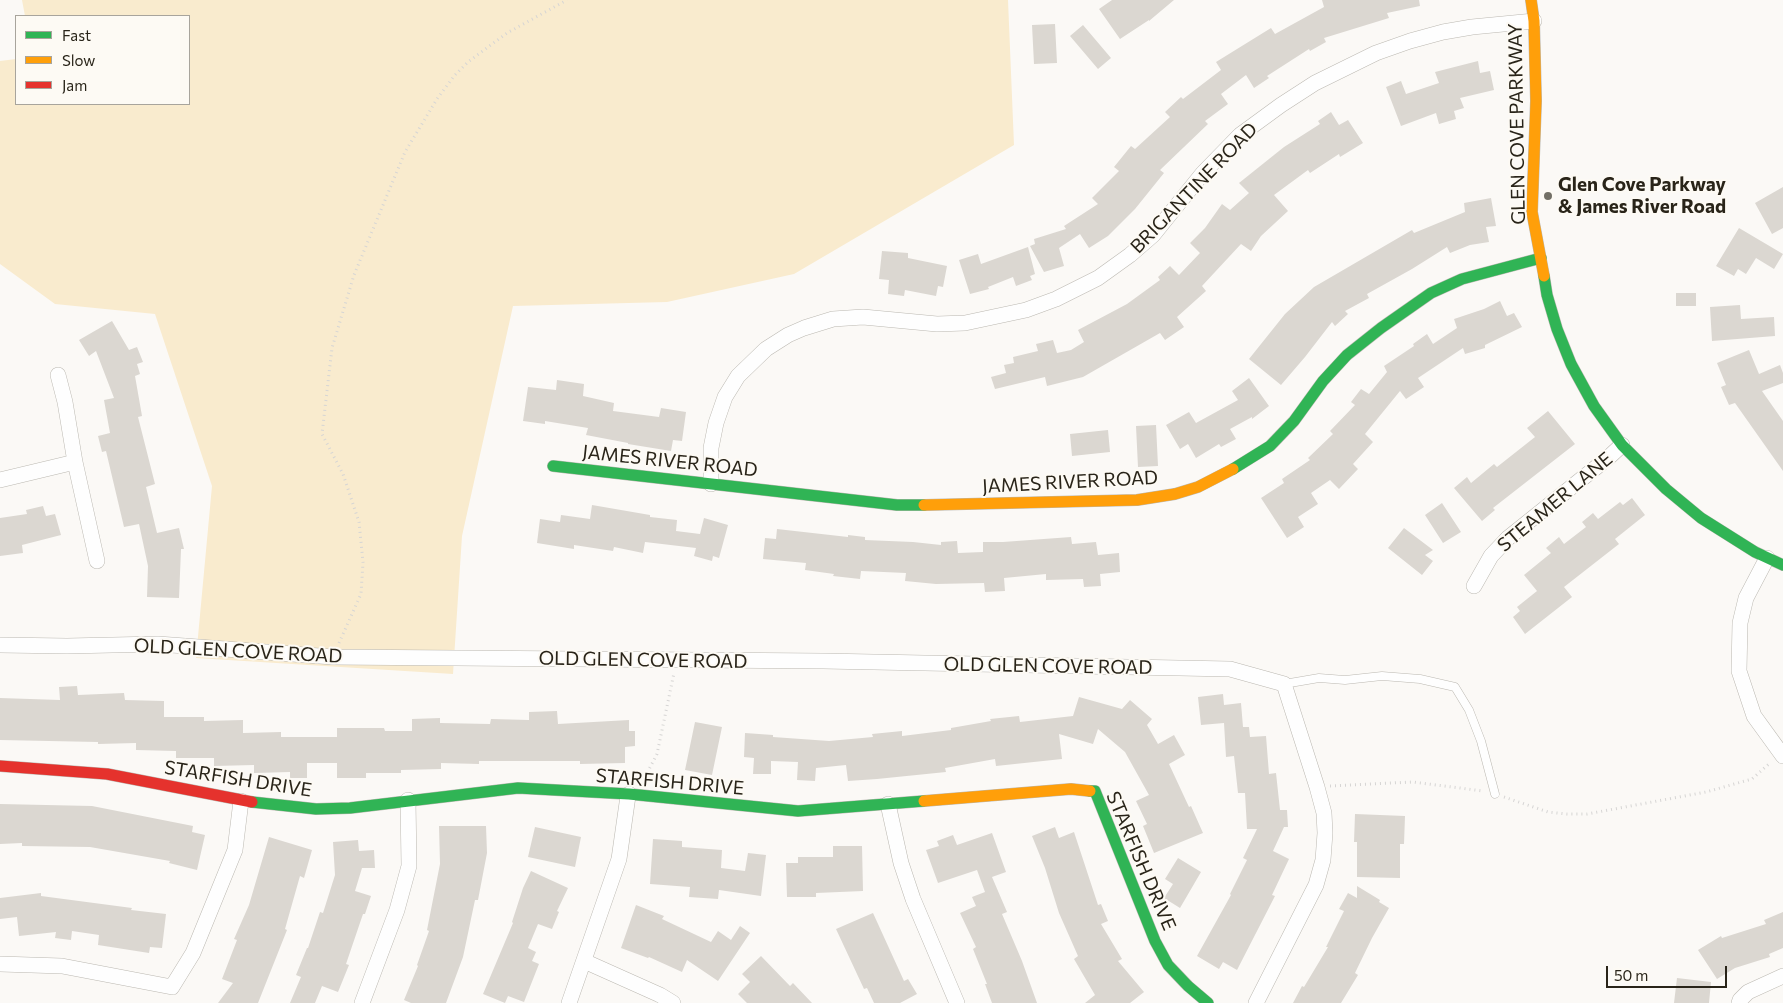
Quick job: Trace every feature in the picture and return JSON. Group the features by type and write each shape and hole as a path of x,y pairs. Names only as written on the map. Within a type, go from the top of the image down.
{"street":[{"name":"GLEN COVE PARKWAY","path":"1531,0 1534,21 1536,101 1532,212 1547,295 1557,329 1571,364 1594,406 1622,445 1666,489 1701,518 1755,552 1783,565"},
{"name":"BRIGANTINE ROAD","path":"711,484 711,448 716,424 725,397 738,376 766,349 788,335 834,319 863,317 937,324 965,323 1026,310 1056,299 1098,278 1130,255 1152,235 1203,174 1240,135 1315,83 1376,53 1410,41 1443,32 1472,27 1534,21"},
{"name":"JAMES RIVER ROAD","path":"553,466 897,504 964,505 1137,500 1175,494 1198,488 1224,475 1270,446 1294,421 1323,381 1347,355 1430,293 1462,279 1541,258"},
{"path":"58,374 97,561"},
{"name":"STEAMER LANE","path":"1474,586 1490,556 1508,538 1622,445"},
{"path":"0,480 75,462"},
{"path":"1767,558 1746,598 1740,623 1739,671 1754,716 1783,756"},
{"name":"OLD GLEN COVE ROAD","path":"0,645 158,644 333,657 842,662 1230,669 1284,684"},
{"path":"1256,1003 1316,885 1324,860 1324,813 1284,684"},
{"name":"STARFISH DRIVE","path":"0,766 107,774 241,801 316,809 350,808 518,788 630,794 798,812 1071,789 1095,791 1159,949 1168,966 1208,1003"},
{"path":"569,1003 619,859 628,796 630,794"},
{"path":"362,1003 397,910 409,866 408,800"},
{"path":"0,964 62,966 172,987 193,953 235,850 241,801"},
{"path":"888,804 901,862 913,899 957,1003"},
{"path":"584,961 660,995 673,1003"},
{"path":"1739,1003 1748,992 1783,976"}],"lane":[{"path":"1284,684 1320,678 1346,680 1382,676 1420,679 1455,687 1469,710 1481,741 1495,794"}],"path":[{"path":"333,657 361,594 363,562 359,522 343,474 322,434 332,348 354,274 405,152 437,99 455,75 468,62 501,37 566,0"},
{"path":"630,794 644,780 657,754 677,661"},
{"path":"1317,786 1413,782 1477,790 1495,794 1548,812 1587,814 1706,792 1752,779 1769,764"}],"shaded area":[{"path":"22,0 1008,0 1014,145 794,274 667,302 513,306 462,536 453,674 196,658 212,486 155,314 55,304 0,264 0,61 15,59 15,105 190,105 190,15 25,15"}],"building":[{"path":"1112,0 1174,0 1149,21 1120,39 1099,9"},
{"path":"1322,0 1419,0 1420,6 1387,13 1389,18 1324,38 1326,42 1310,51 1309,49 1267,76 1269,78 1254,88 1246,75 1221,94 1228,104 1205,121 1208,124 1160,170 1164,173 1135,209 1108,236 1089,248 1080,234 1059,248 1064,266 1044,272 1030,246 1035,244 1034,239 1066,229 1064,226 1098,204 1092,198 1119,171 1114,167 1131,146 1135,149 1170,117 1165,112 1181,97 1183,99 1221,70 1216,62 1271,28 1275,34 1324,7"},
{"path":"1055,24 1057,63 1034,64 1032,25"},
{"path":"1083,25 1111,58 1098,69 1070,36"},
{"path":"1478,61 1480,73 1490,71 1494,90 1460,98 1464,108 1454,111 1456,119 1439,124 1436,113 1401,126 1386,87 1401,81 1406,94 1439,83 1435,72"},
{"path":"1331,112 1339,125 1348,120 1363,143 1340,157 1339,154 1310,173 1308,170 1274,195 1288,211 1261,236 1251,251 1241,244 1202,286 1206,291 1177,317 1184,327 1165,340 1160,333 1083,377 1047,386 1045,377 995,389 991,377 1006,373 1004,365 1014,363 1013,357 1038,351 1036,344 1053,340 1057,353 1071,350 1084,342 1078,330 1127,304 1160,280 1158,277 1170,266 1179,275 1200,253 1190,243 1205,228 1222,204 1230,210 1249,193 1239,183 1284,147 1320,124 1318,121"},
{"path":"1783,187 1783,228 1772,234 1755,203"},
{"path":"1491,198 1496,226 1486,227 1489,242 1470,245 1450,253 1447,247 1367,294 1369,298 1345,311 1348,314 1335,326 1332,322 1281,385 1249,359 1285,314 1314,287 1412,230 1414,233 1465,212 1464,203"},
{"path":"1739,228 1783,254 1774,269 1756,258 1746,274 1738,269 1734,276 1716,266"},
{"path":"1028,247 1035,274 1030,276 1032,280 1016,286 1013,277 988,287 989,289 970,294 959,260 978,254 981,264"},
{"path":"882,251 908,253 908,258 947,266 943,287 938,286 936,296 905,290 904,296 888,294 889,280 879,279"},
{"path":"1676,293 1696,293 1696,306 1676,306"},
{"path":"1500,301 1507,316 1514,313 1522,327 1485,345 1485,348 1465,354 1463,348 1418,378 1424,387 1406,399 1400,391 1365,434 1373,442 1353,464 1358,469 1339,489 1330,480 1311,493 1318,504 1298,517 1304,527 1287,538 1261,498 1284,483 1282,479 1310,460 1308,458 1333,434 1330,431 1355,405 1351,402 1361,389 1369,394 1387,372 1384,366 1414,346 1413,344 1427,334 1433,344 1457,328 1454,319 1484,309"},
{"path":"1740,305 1741,319 1774,317 1775,336 1712,341 1710,307"},
{"path":"112,321 129,350 137,347 143,362 137,364 140,374 135,376 142,416 138,417 155,484 146,487 157,533 179,528 184,549 181,549 179,598 147,597 148,566 139,524 124,527 106,451 102,452 98,436 110,433 104,400 114,398 96,351 89,356 79,340"},
{"path":"1749,350 1759,374 1780,365 1783,373 1783,383 1762,391 1783,421 1783,471 1735,403 1729,405 1721,387 1726,385 1717,363"},
{"path":"1249,378 1269,406 1252,419 1252,417 1230,429 1236,439 1221,447 1219,444 1196,458 1188,444 1180,449 1166,425 1189,412 1196,423 1238,400 1232,391"},
{"path":"557,380 584,384 583,396 614,403 613,411 659,417 661,408 686,412 682,441 673,440 671,451 586,435 588,428 545,421 545,424 523,421 528,387 556,390"},
{"path":"1548,411 1575,444 1493,508 1495,510 1482,521 1454,488 1467,477 1471,483 1494,464 1497,467 1535,437 1527,428"},
{"path":"1156,425 1158,466 1138,467 1136,426"},
{"path":"1108,430 1110,452 1072,456 1070,434"},
{"path":"1632,498 1645,515 1615,539 1619,544 1564,587 1572,597 1525,634 1513,617 1520,611 1517,607 1537,591 1524,575 1551,553 1546,548 1559,537 1564,544 1586,527 1582,522 1593,513 1598,519 1620,502 1623,505"},
{"path":"1442,503 1461,532 1443,543 1425,515"},
{"path":"592,505 650,515 650,517 677,520 676,531 700,534 704,518 728,525 719,558 713,556 712,561 694,556 696,548 645,542 643,553 614,547 613,551 574,545 574,549 537,543 540,519 560,522 561,515 590,519"},
{"path":"43,506 46,516 55,514 61,535 22,545 23,553 0,556 0,518 27,514 26,510"},
{"path":"1404,528 1433,550 1425,555 1433,561 1422,575 1388,548"},
{"path":"777,529 848,537 848,535 865,537 865,540 941,545 941,542 957,541 958,553 983,552 983,542 1071,537 1072,544 1096,542 1098,555 1119,553 1120,572 1100,574 1101,586 1084,587 1083,579 1046,580 1046,574 1004,578 1005,591 985,592 984,583 936,584 905,581 906,573 861,571 860,579 833,576 834,574 805,570 806,563 763,559 765,538 776,539"},
{"path":"77,686 78,695 124,693 125,700 164,701 164,717 204,717 204,721 243,720 243,733 281,732 281,737 337,737 337,728 384,728 385,731 412,731 412,719 440,718 440,723 490,724 491,719 529,720 529,712 557,711 558,724 629,720 629,731 635,731 635,746 625,747 625,763 580,764 580,761 479,761 479,764 441,763 441,769 401,770 401,773 366,773 366,778 337,778 337,763 307,763 307,778 290,778 290,772 254,773 254,765 214,766 214,758 176,758 176,751 136,750 136,743 98,744 98,742 0,740 0,698 60,700 59,687"},
{"path":"1223,694 1224,705 1241,703 1243,727 1249,727 1250,737 1266,736 1269,774 1276,773 1280,810 1287,810 1288,827 1284,827 1273,851 1289,859 1272,895 1275,896 1237,970 1223,962 1219,969 1197,956 1231,895 1247,860 1243,858 1257,829 1247,829 1245,793 1238,793 1234,756 1226,757 1224,723 1201,725 1198,697"},
{"path":"1079,697 1122,709 1130,700 1152,719 1147,725 1158,744 1174,735 1185,755 1169,764 1203,833 1154,853 1143,826 1147,824 1136,801 1149,795 1125,752 1098,729 1093,744 1059,734 1062,759 996,766 995,759 945,768 946,772 877,779 848,781 846,765 816,768 815,781 797,780 798,762 771,761 771,774 753,774 754,758 744,757 745,733 829,741 873,737 872,734 902,731 902,736 951,730 951,728 991,721 990,719 1019,716 1020,722 1073,716"},
{"path":"695,722 722,727 712,775 685,770"},
{"path":"0,804 92,806 193,826 192,832 205,835 197,870 169,863 170,861 90,847 22,846 22,843 0,844"},
{"path":"1355,814 1405,816 1404,844 1400,844 1400,878 1357,877 1357,842 1354,842"},
{"path":"439,826 486,826 487,853 478,900 475,900 463,957 446,1003 411,1003 404,1000 418,966 429,931 427,930 440,864"},
{"path":"535,827 581,837 575,867 528,857"},
{"path":"1055,827 1059,838 1074,832 1098,905 1101,904 1108,921 1101,924 1122,959 1118,961 1144,992 1130,1003 1085,1003 1095,995 1074,959 1078,956 1059,913 1045,868 1032,836"},
{"path":"992,833 1006,872 992,877 1007,912 1002,914 1037,1003 992,1003 985,984 987,984 973,949 976,947 960,913 976,906 972,897 985,892 977,870 938,883 926,850 939,846 937,841 953,835 957,845"},
{"path":"269,837 312,850 304,878 300,876 285,929 287,930 258,1003 218,1003 233,983 222,979 237,940 234,939 249,905"},
{"path":"653,839 682,841 682,847 722,850 721,868 745,871 748,853 766,855 761,896 719,890 718,899 689,897 690,887 650,884"},
{"path":"358,840 359,851 374,850 375,868 362,868 355,891 371,896 365,914 363,914 346,964 349,965 338,992 322,986 315,1003 290,1003 301,977 296,975 308,948 320,912 323,913 335,875 333,842"},
{"path":"833,846 862,846 863,891 816,893 816,897 787,897 786,863 798,863 798,857 833,857"},
{"path":"1178,858 1201,872 1180,908 1164,898 1173,884 1165,879"},
{"path":"531,871 568,888 557,911 559,912 552,929 538,924 528,948 536,952 532,961 539,964 524,1002 508,996 505,1003 483,994 513,923 523,888"},
{"path":"1357,886 1389,908 1355,973 1358,975 1341,1003 1293,1003 1328,947 1326,947 1344,911 1339,909 1348,893 1357,898"},
{"path":"41,893 41,896 166,914 162,948 150,947 149,953 98,945 99,935 72,931 71,940 55,938 56,932 19,936 17,917 0,919 0,898"},
{"path":"636,905 664,916 662,919 711,942 718,931 731,940 740,926 750,933 718,981 687,960 682,972 649,957 621,948"},
{"path":"1783,912 1783,948 1769,954 1770,957 1735,968 1717,979 1698,950 1721,936 1722,938 1766,924 1764,920"},
{"path":"873,913 904,981 908,979 917,994 900,1003 874,1003 867,988 864,989 836,929"},
{"path":"761,956 790,986 793,983 812,1003 747,1003 738,994 750,982 742,974"},
{"path":"1677,978 1711,982 1709,1003 1674,1003"}],"traffic: fast":[{"path":"1233,469 1270,446 1294,421 1323,381 1347,355 1381,328 1431,293 1462,279 1541,258"},
{"path":"1544,276 1547,295 1557,329 1571,364 1594,406 1622,445 1666,489 1701,518 1755,552 1783,565"},
{"path":"553,466 897,505 924,505"},
{"path":"252,802 316,809 350,808 518,788 629,794 798,811 924,801"},
{"path":"1090,791 1095,791 1155,941 1168,965 1208,1003"}],"traffic: slow":[{"path":"1531,0 1534,21 1536,101 1532,212 1544,276"},
{"path":"924,505 1137,500 1175,494 1198,487 1233,469"},
{"path":"924,801 1071,789 1090,791"}],"traffic: jam":[{"path":"0,766 107,774 252,802"}],"place":[{"name":"Glen Cove Parkway & James River Road","path":"1548,196"}]}
